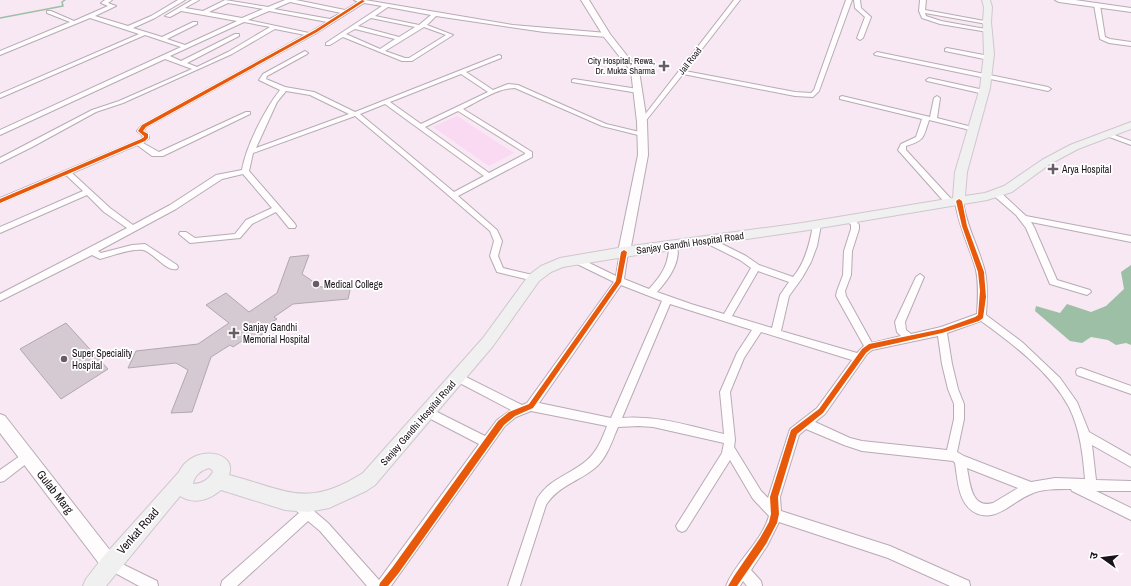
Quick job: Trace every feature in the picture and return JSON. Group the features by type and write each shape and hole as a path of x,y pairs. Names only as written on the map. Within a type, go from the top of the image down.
{"main road":[{"path":"586,0 607,35 636,71 642,122 643,155 624,252"},
{"path":"1059,0 1131,10"},
{"path":"955,202 961,172 987,77 989,58 987,26 990,2"},
{"name":"Sanjay Gandhi Hospital Road","path":"218,481 234,484 294,502 325,500 340,496 353,490 369,479 488,342 534,278 546,269 560,263 624,252 850,219 955,202 996,193 1008,190 1046,162 1074,147 1131,125"},
{"name":"Gulab Marg","path":"0,421 110,564"},
{"path":"209,460 218,463 221,466 221,476 218,481 207,490 194,493 189,492 185,488 184,478 191,468 203,461 209,460"},
{"name":"Venkat Road","path":"93,586 184,478"}],"street":[{"path":"0,53 113,6 104,3 109,0"},
{"path":"128,28 153,17 182,0"},
{"path":"168,16 181,10 196,0"},
{"path":"244,5 254,0"},
{"path":"0,133 289,0 345,12"},
{"path":"355,0 557,33 607,35"},
{"name":"Jail Road","path":"642,122 737,0"},
{"path":"682,72 795,94 813,95 817,90 849,0"},
{"path":"857,0 858,8 868,17 860,38"},
{"path":"923,0 922,11 924,17 934,21 987,26"},
{"path":"204,13 228,1 330,21"},
{"path":"0,201 68,173 146,138 146,135 140,131 144,126 308,34 363,1"},
{"path":"1097,5 1102,38 1109,41 1131,44"},
{"path":"328,44 386,6"},
{"path":"181,10 243,20 308,34"},
{"path":"49,12 73,22"},
{"path":"380,51 422,26 435,14"},
{"path":"90,16 188,47"},
{"path":"343,35 404,60 410,60 450,35 422,26 370,16"},
{"path":"162,39 195,23"},
{"path":"0,161 94,112 197,69 274,27"},
{"path":"354,28 401,38"},
{"path":"222,30 252,40"},
{"path":"0,96 145,33"},
{"path":"182,63 236,35"},
{"path":"947,50 989,58"},
{"path":"305,53 262,78 263,82 284,90 312,93 355,114 407,154 493,230 498,237 494,256 500,270 534,278"},
{"path":"877,54 1048,89"},
{"path":"166,57 197,69"},
{"path":"250,152 355,114 499,57"},
{"path":"462,72 492,92"},
{"path":"929,80 984,92"},
{"path":"574,81 638,91"},
{"path":"420,127 460,109 492,92 508,86 516,86 604,125 642,134"},
{"path":"245,171 250,152 274,102 284,90"},
{"path":"842,98 974,129"},
{"path":"933,120 936,98"},
{"path":"386,102 490,176"},
{"path":"454,195 529,155 528,152 460,109"},
{"path":"137,142 155,154 160,154 248,112"},
{"path":"926,118 919,138 903,145 902,150 955,202 980,268 983,294 981,316"},
{"path":"1106,134 1131,143"},
{"path":"245,171 292,226"},
{"path":"0,298 133,229 172,207 219,177 245,171"},
{"path":"68,173 107,210 133,229"},
{"path":"0,230 88,192"},
{"path":"996,193 1030,227 1053,282 1087,292"},
{"path":"184,234 193,242 237,236 249,222 277,208"},
{"path":"1022,218 1131,239"},
{"path":"850,219 855,229 848,252 847,275 841,291 841,296 869,346"},
{"path":"776,332 785,295 795,281 801,276 816,236 817,224"},
{"path":"707,240 743,258 756,267 795,281"},
{"path":"651,293 666,277 670,269 672,263 673,245"},
{"path":"92,251 100,256 132,248 145,247 174,267"},
{"path":"382,586 395,571 487,442 506,419 526,408 619,281 624,252"},
{"path":"576,260 619,281 688,307 859,358"},
{"path":"726,318 756,267"},
{"path":"909,338 902,332 900,322 920,277"},
{"path":"514,586 541,503 546,494 560,481 590,465 598,457 615,423 667,299"},
{"path":"732,586 768,533 776,515 773,506 774,497 791,437 799,427 821,411 869,346 942,331 977,319 981,316"},
{"path":"981,316 995,325 1054,378 1071,400 1089,452 1092,486"},
{"path":"759,328 740,356 726,392 725,399 730,444 757,495 776,515 890,552 964,586"},
{"path":"942,331 947,364 959,404 955,457 969,501 976,507 984,510 993,510 1022,491 1054,483 1092,486 1131,486"},
{"path":"1081,372 1131,390"},
{"path":"458,377 526,408 615,423 639,421 653,422 730,444"},
{"path":"427,412 487,442"},
{"path":"805,423 848,442 862,446 955,457 1031,488"},
{"path":"1084,435 1131,462"},
{"path":"682,526 727,455 730,444"},
{"path":"0,477 27,456"},
{"path":"1071,484 1131,514"},
{"path":"294,502 324,527 376,586"},
{"path":"227,586 308,513"},
{"path":"110,564 152,586"},
{"path":"742,570 756,586"}],"shaded area":[{"path":"457,116 514,153 489,166 433,127"},
{"path":"1131,265 1131,345 1126,343 1116,345 1108,340 1091,337 1082,343 1070,341 1035,311 1036,306 1060,313 1067,304 1091,312 1106,306 1124,289 1121,272"}],"building":[{"name":"Sanjay Gandhi Memorial Hospital","path":"309,255 302,274 321,287 351,286 348,299 293,304 274,317 277,319 261,329 264,333 253,341 248,337 233,347 230,345 211,357 192,412 171,413 188,370 176,363 128,368 136,351 198,344 229,323 206,305 226,293 249,312 277,293 290,257"},
{"name":"Super Speciality Hospital","path":"66,323 108,369 61,399 20,349"}],"waterway":[{"path":"0,18 63,6 62,2 65,0"}],"cycle path":[{"path":"0,201 143,140 146,138 146,135 140,131 144,126 316,31 363,1"},
{"path":"732,586 769,532 773,523 775,516 774,497 794,432 821,411 864,351 869,347 942,331 977,319 981,316 983,291 981,272 964,226 959,201"},
{"path":"383,586 501,423 512,414 531,406 619,281 624,252"}],"place":[{"name":"City Hospital, Rewa, Dr. Mukta Sharma","path":"664,66"},
{"name":"Arya Hospital","path":"1053,169"},
{"name":"Medical College","path":"316,284"},
{"name":"Sanjay Gandhi Memorial Hospital","path":"234,333"},
{"name":"Super Speciality Hospital","path":"64,359"}]}
